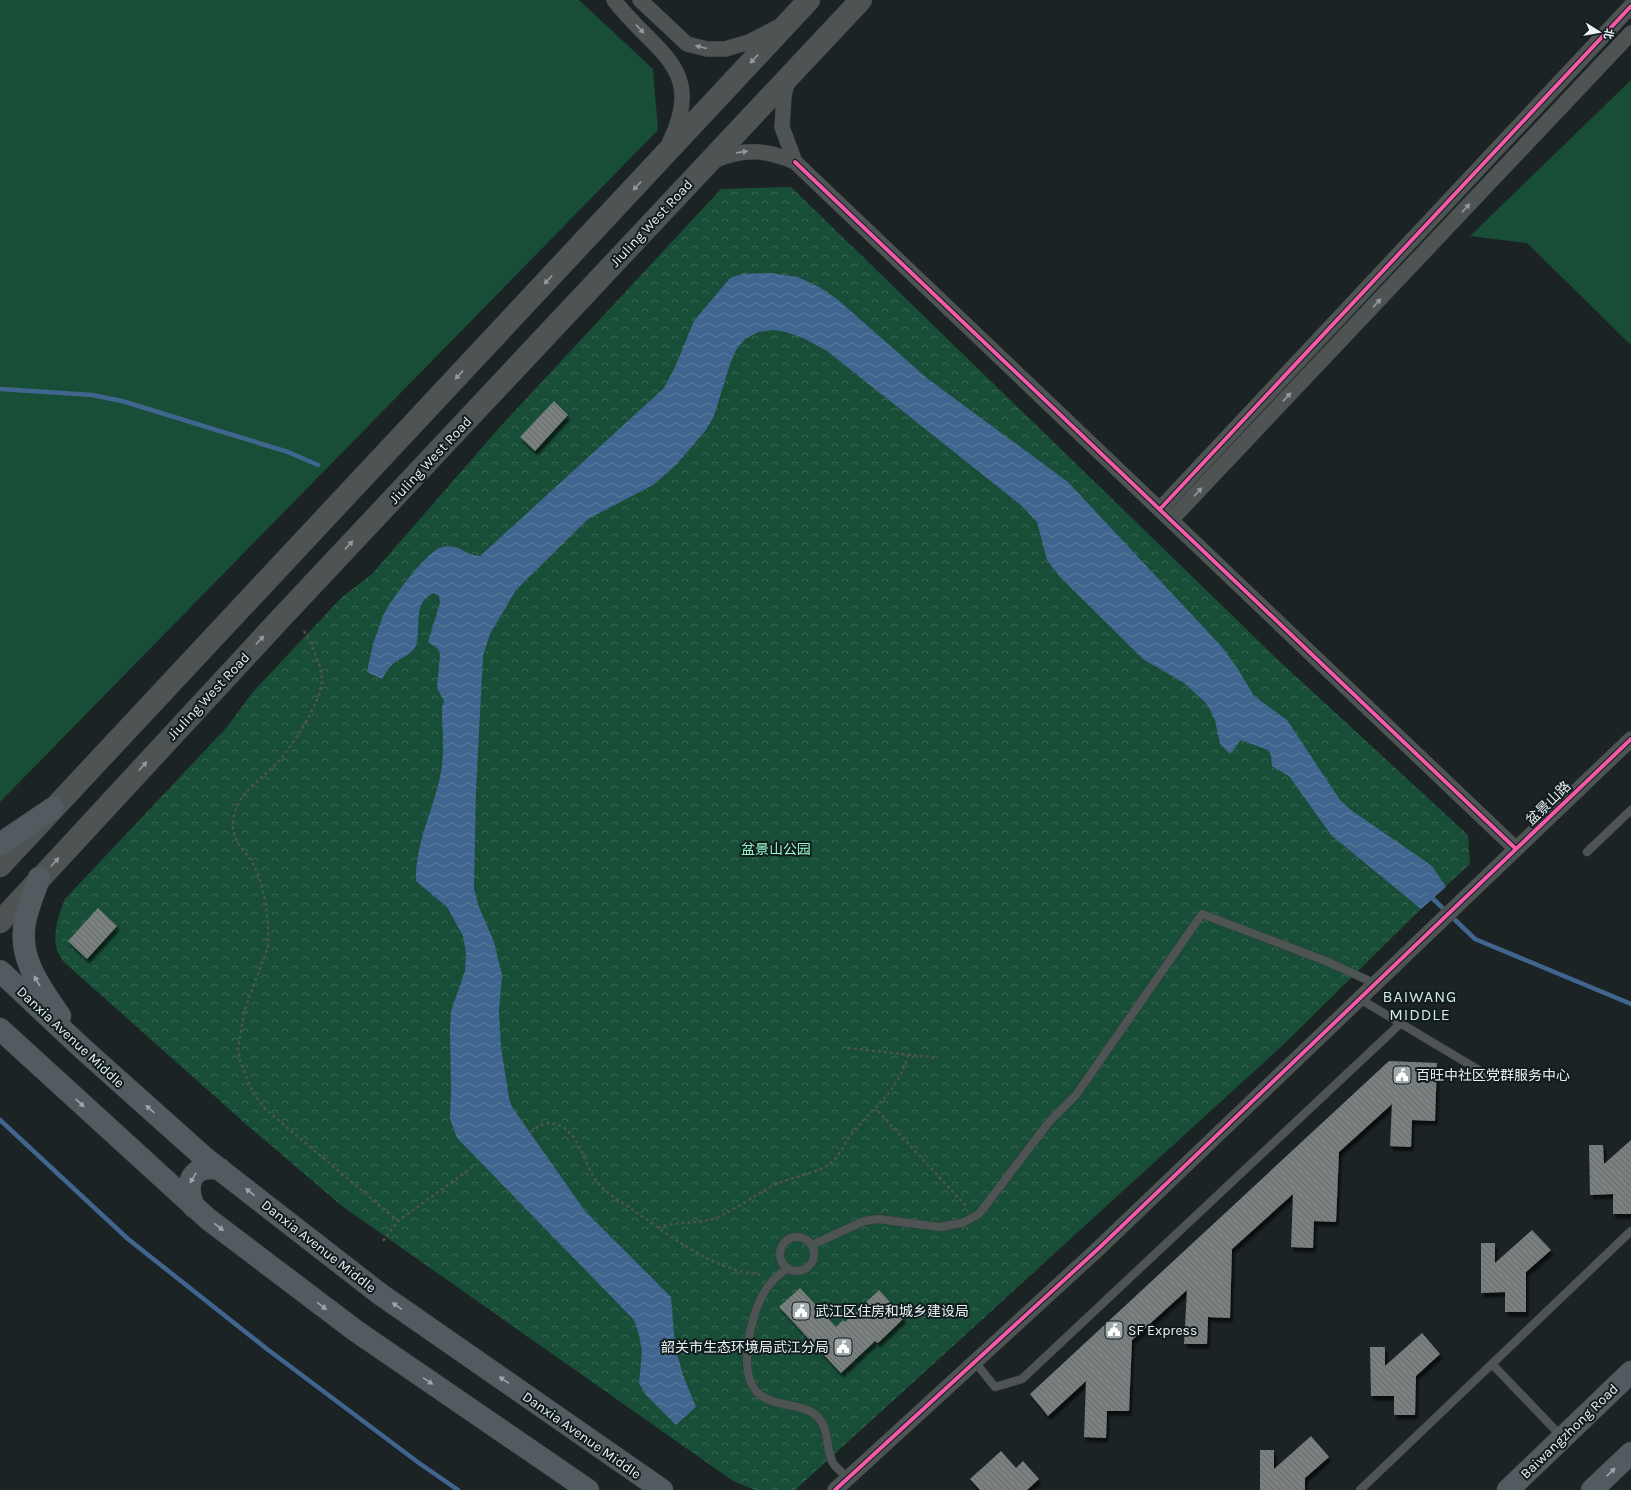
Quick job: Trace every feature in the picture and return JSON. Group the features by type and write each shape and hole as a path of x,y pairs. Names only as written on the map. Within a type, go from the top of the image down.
{"main road":[{"path":"0,866 809,0"},
{"name":"Jiuling West Road","path":"0,922 282,616 861,0"},
{"path":"0,844 54,808"},
{"path":"39,878 26,916 23,941 25,954 37,981 82,1048"},
{"name":"Danxia Avenue Middle","path":"0,972 82,1048 220,1169 380,1294 662,1490"},
{"path":"0,1029 194,1207 356,1331 588,1490"},
{"path":"0,1049 55,1079"},
{"path":"194,1207 188,1190 194,1175 201,1169 220,1169"},
{"name":"Baiwangzhong Road","path":"1508,1490 1631,1372"},
{"path":"1592,1490 1631,1453"}],"street":[{"path":"614,0 673,64 682,85 683,110 681,118 660,161"},
{"path":"640,0 687,44 707,49 725,49 749,42 790,21"},
{"path":"1160,509 1631,6"},
{"path":"1172,520 1631,33"},
{"path":"788,77 784,96 782,127 795,162"},
{"path":"705,165 725,156 749,151 778,155 795,162 1172,520 1295,640 1516,850"},
{"name":"盆景山路","path":"835,1490 1098,1249 1433,930 1631,738"}],"lane":[{"path":"1587,852 1631,810"},
{"path":"812,1245 864,1221 878,1219 940,1227 962,1223 976,1216 987,1205 1049,1122 1076,1095 1202,914 1326,961 1376,984"},
{"path":"1360,999 1492,1078"},
{"path":"975,1362 995,1387 1022,1379 1401,1023"},
{"path":"1360,1490 1631,1231"},
{"path":"795,1237 800,1237 812,1245 814,1255 811,1264 798,1271 788,1268 781,1256 781,1251 786,1242 795,1237"},
{"path":"788,1268 778,1275 764,1292 754,1318 748,1351 749,1377 754,1388 763,1398 816,1415 825,1429 833,1463 848,1478"},
{"path":"1492,1364 1563,1437"}],"path":[{"path":"304,631 322,678 319,696 293,743 274,766 259,778 248,790 235,812 234,835 238,844 252,862 259,875 269,935 268,946 241,1023 238,1048 240,1061 253,1093 265,1109 398,1221"},
{"path":"848,1048 930,1057 935,1059"},
{"path":"658,1228 675,1222 701,1222 714,1218 781,1182 834,1162 852,1133 894,1088 905,1067 908,1055"},
{"path":"878,1111 976,1216"},
{"path":"531,1132 537,1126 546,1122 556,1123 565,1129 574,1140 594,1177 604,1190 658,1228 724,1266 757,1275 778,1275"},
{"path":"383,1241 398,1221 474,1166"}],"green space":[{"path":"0,0 579,0 653,69 658,130 0,802"},
{"path":"1631,80 1631,345 1527,243 1470,236"},
{"name":"盆景山公园","path":"791,187 1276,658 1468,835 1470,864 1421,909 1283,1045 795,1490 755,1490 733,1481 342,1206 247,1125 65,963 60,956 55,940 57,923 65,899 227,727 252,693 341,598 372,574 499,428 721,189"}],"water":[{"path":"771,273 798,277 819,287 837,299 928,379 1068,482 1222,647 1238,669 1254,696 1287,720 1340,800 1351,810 1432,866 1446,887 1421,909 1331,835 1289,776 1272,766 1271,755 1268,750 1241,740 1230,754 1220,744 1215,720 1207,704 1184,683 1143,659 1060,577 1047,560 1037,522 1022,506 827,351 805,339 786,332 774,330 758,332 745,339 736,350 730,364 714,416 706,430 675,466 653,485 588,519 516,590 490,634 483,656 476,790 474,889 479,907 494,942 502,975 499,1012 501,1047 509,1098 512,1107 585,1211 671,1297 675,1346 683,1375 696,1407 676,1425 646,1395 639,1383 642,1351 634,1320 457,1138 450,1119 451,1011 465,971 466,953 463,936 447,907 416,881 418,853 438,786 443,756 442,708 444,701 437,688 440,654 438,649 428,642 440,603 439,596 434,593 427,597 422,603 419,616 418,639 412,651 391,666 382,679 367,672 374,642 387,608 397,593 429,555 443,547 449,546 480,556 664,388 675,367 694,321 730,278 742,274"}],"building":[{"path":"554,401 568,415 535,451 520,437"},
{"path":"98,908 117,926 87,959 68,941"},
{"path":"1389,1061 1437,1063 1435,1121 1412,1120 1411,1147 1390,1146 1392,1104 1339,1152 1336,1222 1314,1221 1313,1248 1291,1247 1293,1194 1232,1249 1230,1318 1208,1317 1207,1344 1184,1344 1187,1290 1132,1340 1129,1411 1107,1411 1106,1438 1084,1437 1086,1381 1048,1416 1030,1394"},
{"path":"1631,1140 1631,1214 1613,1214 1613,1194 1590,1195 1589,1145 1603,1145 1604,1164"},
{"path":"1532,1230 1551,1250 1526,1272 1526,1312 1505,1312 1505,1292 1481,1293 1481,1243 1495,1243 1495,1263"},
{"path":"800,1288 836,1327 843,1320 845,1322 879,1290 904,1318 878,1343 875,1341 841,1373 779,1307"},
{"path":"1422,1333 1440,1354 1416,1376 1415,1415 1394,1415 1394,1396 1371,1396 1370,1347 1385,1347 1385,1366"},
{"path":"1311,1436 1329,1457 1305,1478 1305,1490 1260,1490 1260,1450 1274,1450 1274,1469"},
{"path":"1001,1451 1016,1468 1023,1461 1039,1479 1027,1490 980,1490 970,1479"}],"waterway":[{"path":"0,389 92,395 122,401 288,452 318,465"},
{"path":"1429,895 1475,939 1631,1004"},
{"path":"0,1120 128,1239 267,1349 419,1463 458,1490"}],"cycle path":[{"path":"1160,509 1631,6"},
{"path":"795,162 1516,849"},
{"path":"835,1490 1098,1249 1631,739"}],"place":[{"name":"百旺中社区党群服务中心","path":"1402,1075"},
{"name":"武江区住房和城乡建设局","path":"801,1311"},
{"name":"SF Express","path":"1114,1330"},
{"name":"韶关市生态环境局武江分局","path":"843,1347"}],"district":[{"name":"BAIWANG MIDDLE","path":"1420,1005"}]}
